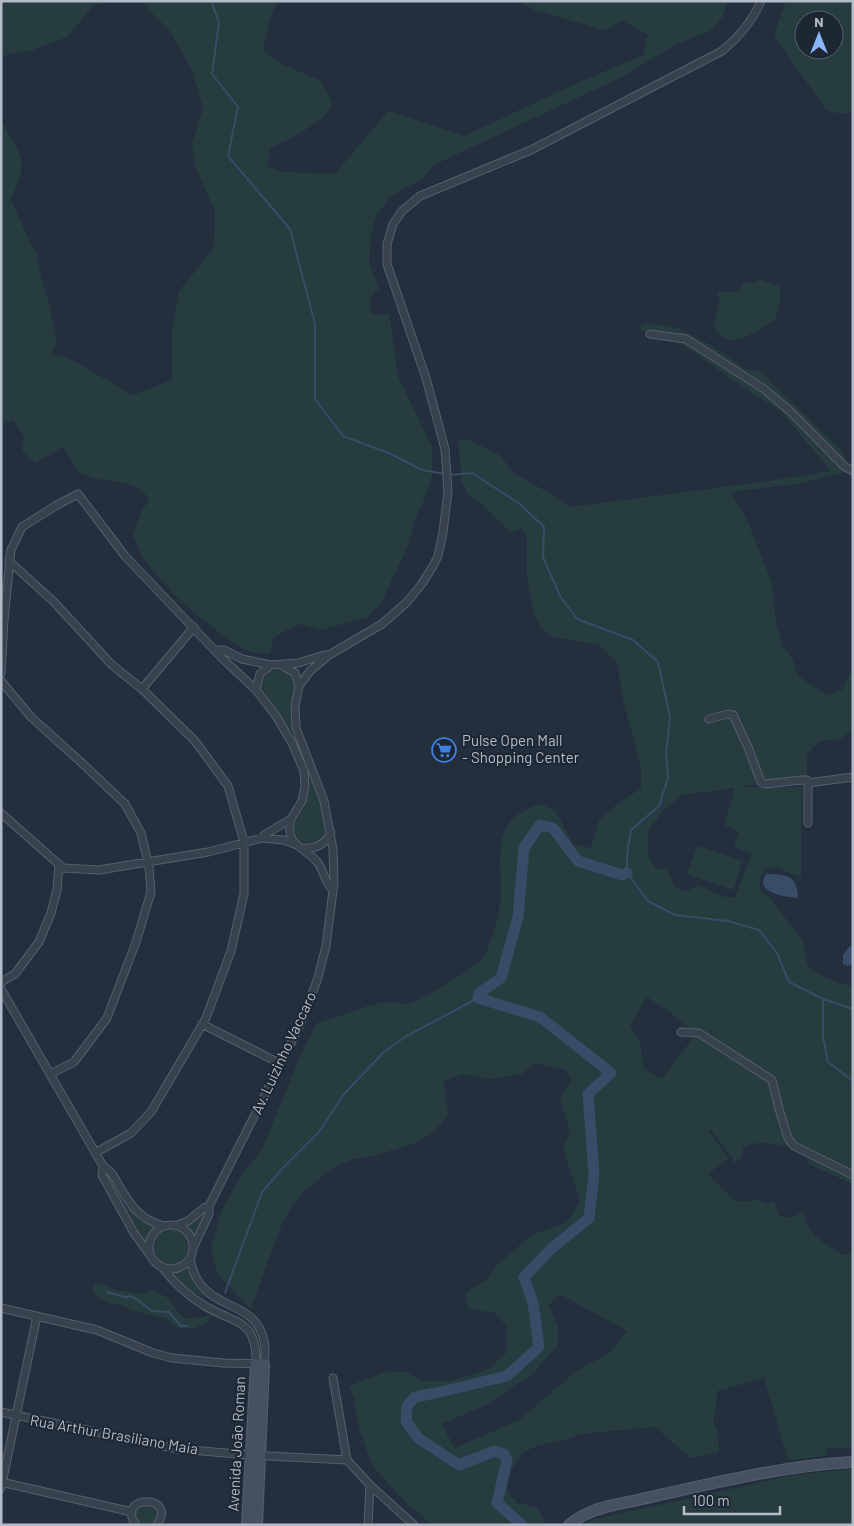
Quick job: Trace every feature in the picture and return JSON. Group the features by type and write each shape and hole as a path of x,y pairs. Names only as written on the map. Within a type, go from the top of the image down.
{"street":[{"path":"299,686 310,671 329,655 373,630 407,602 424,580 438,556 441,544 446,514 448,478 445,449 426,378 387,264 388,237 397,217 420,196 531,150 722,52 746,28 761,1"},
{"path":"650,334 676,336 686,339 764,389 791,412 844,466 853,471"},
{"path":"1,674 11,550 22,528 78,494 125,556 256,690 280,722 302,764 305,779 304,794 299,808 291,820 262,838"},
{"path":"9,561 54,602 112,665 142,689 195,741 228,786 244,842 244,894 231,951 202,1024 151,1112 131,1134 95,1153"},
{"path":"142,689 194,627"},
{"path":"217,650 224,650 242,659 288,668 295,674 299,686"},
{"path":"280,666 298,664 329,655"},
{"path":"256,690 260,674 271,665"},
{"path":"1,681 31,717 125,804 141,833 148,862 151,892 136,942 107,1018 74,1062 50,1074"},
{"name":"Av. Luizinho Vaccaro","path":"193,1248 209,1214 209,1206 303,1020 317,981 329,928 334,883 331,832 319,786 296,728 295,706 299,686"},
{"path":"709,720 728,714 733,715 748,747 761,782 765,784 802,780 806,780 808,783 853,777"},
{"path":"808,783 808,823"},
{"path":"1,813 63,868 98,870 208,852 262,838 284,840 311,848 319,846 331,832"},
{"path":"291,820 290,832 299,846 318,862 328,887 332,890"},
{"path":"1,982 15,974 39,942 51,913 57,890 59,864"},
{"path":"1,989 95,1153 103,1166 110,1171 135,1211 150,1222 164,1226 175,1226 184,1230 191,1238 193,1248 190,1258 195,1276 205,1291 246,1313 254,1320 260,1329 265,1346 260,1364"},
{"path":"202,1024 281,1064"},
{"path":"681,1032 699,1033 772,1080 788,1138 794,1146 853,1175"},
{"path":"103,1166 102,1175 134,1233 151,1256 190,1296 208,1308 238,1321 251,1333 260,1364"},
{"path":"175,1226 209,1206"},
{"path":"151,1256 149,1246 152,1236 164,1226"},
{"path":"162,1267 167,1269 178,1268 190,1258"},
{"path":"1,1308 97,1330 153,1354 172,1358 223,1363 260,1364"},
{"path":"37,1316 2,1484 132,1512"},
{"path":"251,1333 260,1329"},
{"name":"Avenida João Roman","path":"247,1525 255,1455 260,1364"},
{"path":"333,1378 347,1460 370,1485 414,1525"},
{"name":"Rua Arthur Brasiliano Maia","path":"1,1412 17,1417 178,1449 347,1460"},
{"name":"Avenida João Roman","path":"255,1455 257,1525"},
{"path":"569,1525 585,1514 619,1503 767,1472 853,1462"},
{"path":"368,1525 370,1485"},
{"path":"136,1525 132,1520 132,1512 138,1503 145,1500 153,1502 158,1507 161,1514 157,1525"}],"green space":[{"path":"1,1 119,1 94,5 67,37 30,51 1,56"},
{"path":"140,1 277,1 269,22 263,49 279,63 321,81 333,104 324,117 299,134 270,148 268,166 283,172 335,174 388,111 464,136 575,84 643,55 648,35 622,20 606,31 535,10 518,1 728,1 723,16 712,30 677,44 620,78 436,164 423,178 390,197 376,216 371,235 369,261 379,289 370,302 370,309 371,313 382,315 389,313 398,376 432,447 432,478 416,517 408,546 382,601 368,617 320,630 300,624 274,638 269,654 247,651 223,636 179,600 143,559 133,535 141,512 149,500 140,489 80,473 63,447 35,463 22,451 24,436 13,421 1,424 1,120 21,156 21,174 11,200 37,254 57,342 52,354 70,359 133,395 172,380 172,332 179,291 214,248 215,211 195,166 192,144 203,108 192,70 170,31"},
{"path":"786,1 853,1 853,111 841,114 826,110 774,35"},
{"path":"761,280 780,286 780,303 775,320 744,338 731,341 720,335 713,327 720,302 717,292 737,292 745,282 751,283"},
{"path":"651,323 678,328 712,346 745,369 763,372 843,452 847,465 853,471 796,484 730,492 748,522 772,583 776,623 783,647 792,658 798,676 827,695 843,689 848,676 853,671 853,730 840,739 820,741 807,754 807,776 741,787 802,787 801,877 778,868 767,867 762,873 760,886 762,893 768,896 802,939 807,965 828,979 853,986 853,1184 807,1163 808,1157 785,1146 760,1143 748,1145 743,1147 742,1158 734,1163 710,1129 709,1132 729,1158 709,1173 712,1180 735,1200 741,1202 755,1199 767,1203 774,1201 779,1216 790,1218 804,1212 809,1227 818,1238 844,1255 853,1254 853,1447 826,1449 827,1456 788,1460 764,1378 717,1391 713,1420 718,1434 719,1452 691,1458 655,1427 579,1434 566,1440 539,1445 524,1452 511,1470 507,1490 517,1503 537,1507 546,1525 432,1525 404,1501 372,1465 359,1428 354,1398 349,1386 387,1371 405,1372 423,1381 451,1381 489,1369 506,1353 507,1327 495,1313 468,1309 465,1293 486,1280 498,1264 532,1235 566,1223 580,1202 563,1148 570,1131 560,1100 565,1089 572,1081 566,1070 535,1063 522,1074 487,1079 463,1074 444,1081 448,1116 432,1133 413,1144 376,1155 353,1159 333,1168 304,1191 292,1206 280,1228 251,1309 217,1274 211,1249 221,1212 238,1181 262,1149 301,1055 317,1023 377,1004 389,1002 406,1004 415,1002 460,976 483,958 498,917 501,893 500,864 502,838 514,818 526,810 542,804 556,812 574,845 591,848 599,820 641,788 641,767 624,704 617,662 599,645 554,637 541,628 534,613 527,576 527,537 521,529 511,533 474,497 469,496 462,482 458,440 469,440 501,456 513,473 570,507 831,471 782,412 689,349 675,341 641,330 641,325","holes":["735,788 724,825 739,832 734,847 752,853 735,898 725,897 698,885 685,892 674,886 668,869 656,869 648,855 648,831 663,811 682,795","647,997 670,1012 696,1034 662,1079 644,1069 640,1043 630,1026","559,1294 627,1331 610,1352 574,1373 519,1420 455,1448 441,1424 486,1405 533,1373 558,1345 558,1327 549,1305"]},
{"path":"279,670 290,675 294,683 290,712 291,733 262,689 266,676"},
{"path":"310,773 325,824 323,836 314,843 303,842 299,839 295,834 294,828 296,820 307,800"},
{"path":"697,846 743,861 733,890 687,874"},
{"path":"124,1204 138,1219 154,1228 145,1242"},
{"path":"205,1213 194,1236 185,1226"},
{"path":"171,1230 178,1231 183,1235 187,1240 187,1254 183,1259 178,1263 171,1264 164,1263 159,1259 155,1254 154,1247 155,1240 159,1235 164,1231"},
{"path":"187,1268 194,1284 205,1298 189,1289 173,1273"},
{"path":"95,1284 104,1285 115,1290 146,1294 153,1290 168,1298 179,1314 187,1319 212,1316 204,1324 193,1329 179,1328 166,1319 130,1310 122,1305 111,1304 100,1299 93,1292"},
{"path":"853,1469 853,1525 584,1525 591,1520 793,1475"},
{"path":"146,1504 154,1507 157,1515 154,1523 146,1526 138,1523 135,1515 138,1507"}],"water":[{"path":"766,874 789,877 793,880 796,885 798,898 778,895 768,890 763,882"},
{"path":"850,946 853,947 853,964 848,966 843,964 843,955"}],"waterway":[{"path":"211,1 219,22 212,74 238,107 228,156 290,229 315,324 315,399 343,436 389,453 422,470 445,474"},
{"path":"450,475 472,473 520,504 544,527 543,557 560,596 577,619 633,640 658,662 670,717 666,753 668,778 659,806 631,830 627,854 627,873 648,901 675,915 728,921 759,930 777,953 789,982 823,999 853,1009"},
{"path":"522,1525 497,1503 507,1460 504,1454 495,1451 459,1465 418,1438 406,1421 407,1406 415,1397 507,1376 539,1347 533,1303 524,1277 552,1248 589,1218 594,1174 588,1094 611,1073 540,1017 478,998 479,993 501,978 518,917 524,848 540,825 553,828 578,861 622,875 627,873"},
{"path":"225,1293 262,1192 319,1132 344,1094 384,1052 405,1037 478,998"},
{"path":"823,999 823,1036 828,1062 853,1081"},
{"path":"107,1292 125,1297 132,1296 152,1311 169,1312 181,1326 188,1326"}],"place":[{"name":"Pulse Open Mall - Shopping Center","path":"444,750"}]}
